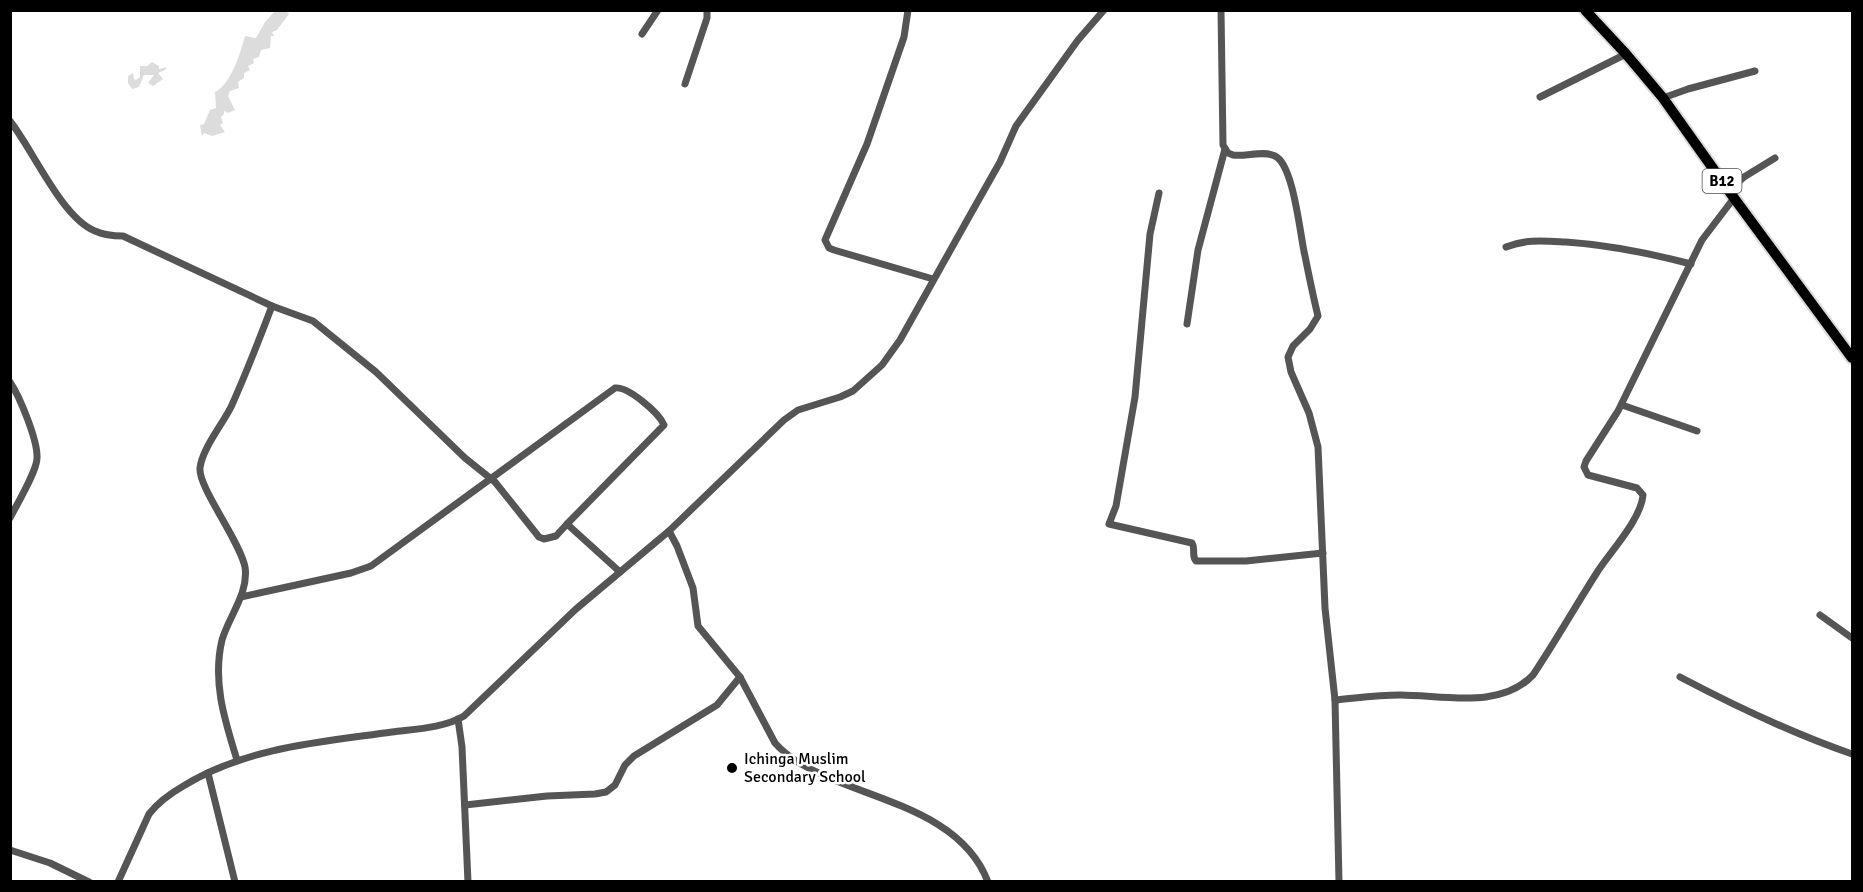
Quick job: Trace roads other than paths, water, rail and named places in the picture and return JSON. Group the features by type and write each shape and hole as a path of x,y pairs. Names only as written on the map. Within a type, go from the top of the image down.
{"highway":[{"name":"B12","path":"1585,10 1663,98 1852,358"}],"street":[{"path":"642,34 658,10"},
{"path":"685,84 704,28 707,10"},
{"path":"908,10 904,37 867,144 825,240 829,248 834,250 933,279"},
{"path":"118,882 149,814 155,806 180,787 208,773 237,760 292,746 413,729 458,719 576,609 669,531 784,420 798,411 853,391 876,373 900,340 1000,162 1017,126 1078,40 1104,10"},
{"path":"1221,10 1225,128 1223,145 1233,155 1265,154 1277,157 1282,162 1296,203 1303,250 1318,316 1311,330 1293,346 1288,357 1291,372 1317,438 1325,608 1335,700 1339,882"},
{"path":"1540,97 1626,54"},
{"path":"1663,98 1755,71"},
{"path":"10,121 69,208 89,227 111,236 123,236 272,306 304,317 324,329 376,372 465,458 491,479 540,537 548,539 556,536 664,425 660,418 624,389 615,388 491,479 371,566 351,573 241,597"},
{"path":"1187,324 1198,250 1226,149"},
{"path":"1335,700 1385,695 1489,696 1504,694 1524,684 1533,675 1642,502 1643,495 1639,489 1588,475 1584,469 1586,461 1622,405 1691,264 1731,194 1744,177 1775,158"},
{"path":"1158,193 1150,234 1135,397 1116,506 1109,524 1191,543 1194,547 1193,556 1196,561 1246,561 1323,553"},
{"path":"1506,247 1521,242 1544,241 1602,245 1635,250 1691,264"},
{"path":"237,760 227,727 218,677 223,639 241,597 245,577 244,564 208,492 200,469 204,456 230,409 272,306"},
{"path":"10,382 25,412 38,458 10,518"},
{"path":"1622,405 1697,431"},
{"path":"567,524 620,572"},
{"path":"669,531 693,588 698,626 740,677 775,743 782,751 818,773 879,797 944,827 957,838 978,863 988,882"},
{"path":"1820,615 1852,638"},
{"path":"465,805 606,792 615,784 625,765 634,756 717,705 740,677"},
{"path":"1680,677 1799,736 1852,754"},
{"path":"458,719 462,747 468,882"},
{"path":"208,773 235,882"},
{"path":"10,850 50,863 89,882"}],"place":[{"name":"Ichinga Muslim Secondary School","path":"732,768"}]}
